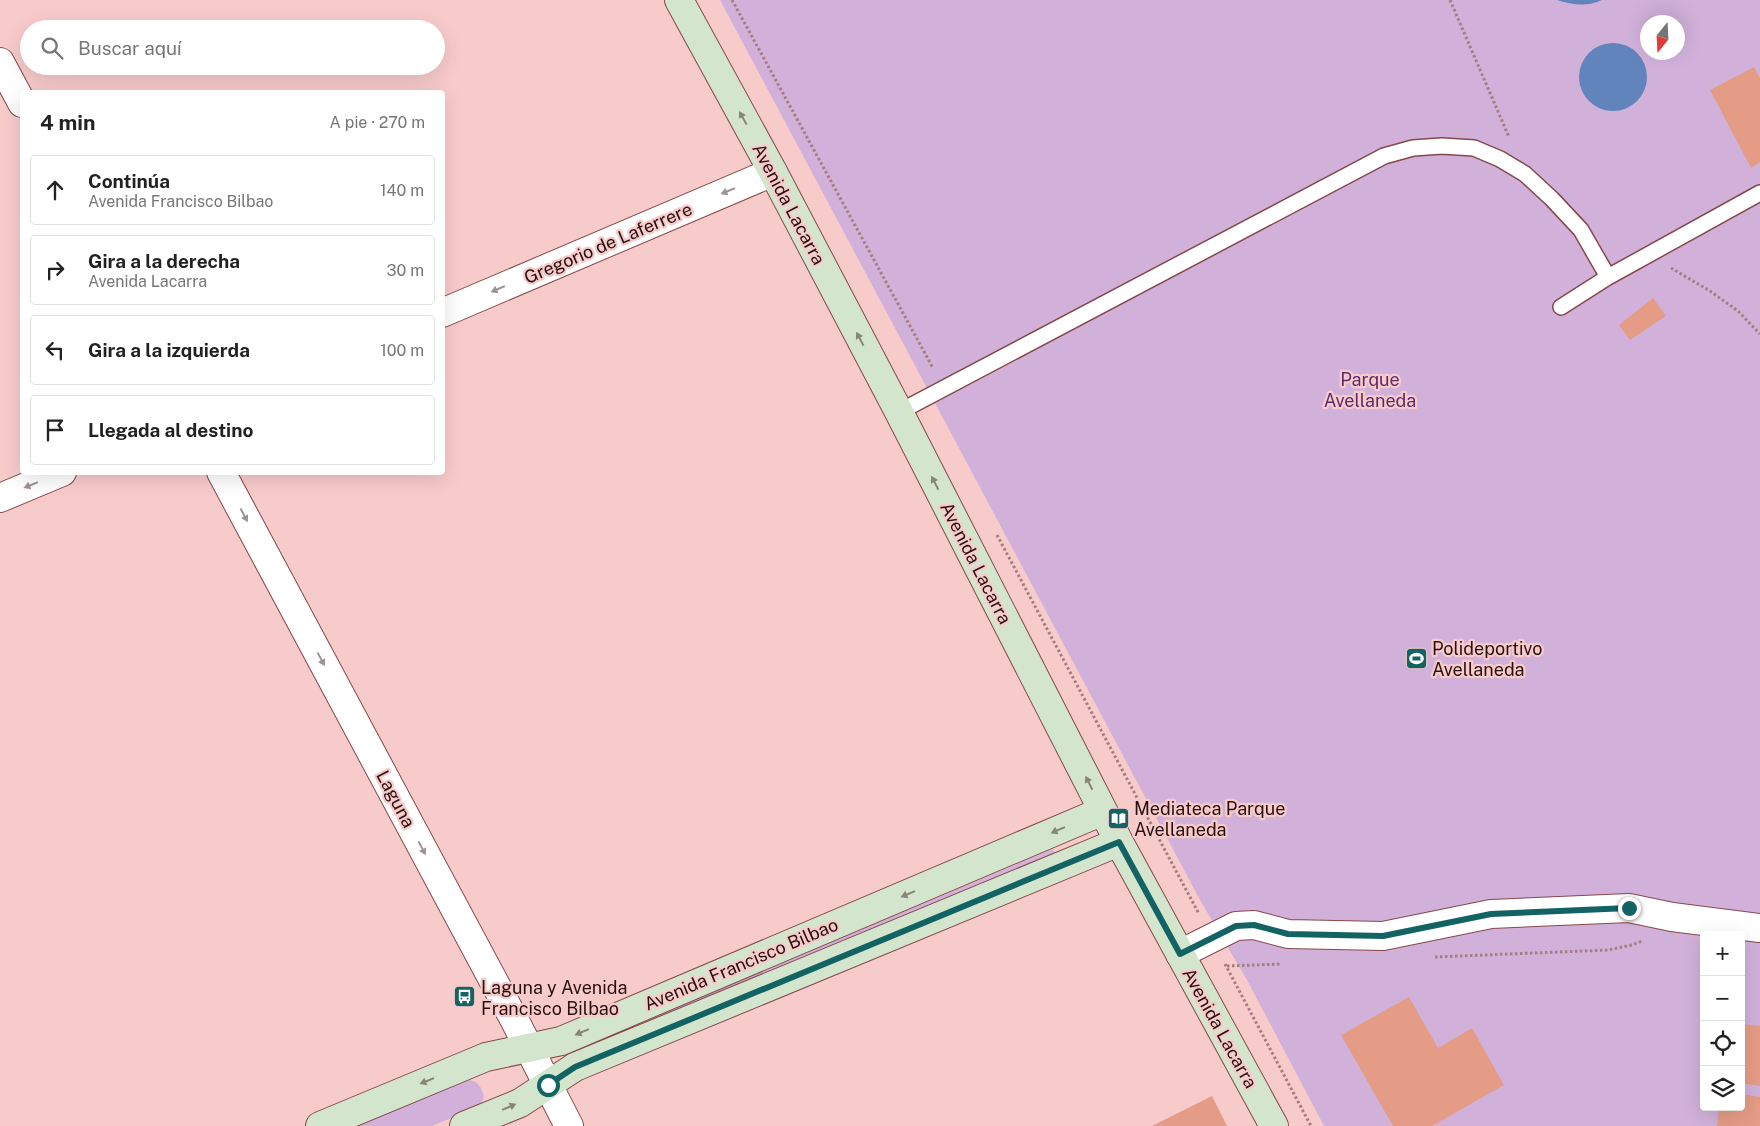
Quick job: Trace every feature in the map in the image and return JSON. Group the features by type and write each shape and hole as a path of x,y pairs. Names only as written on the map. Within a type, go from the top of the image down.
{"street":[{"name":"Avenida Lacarra","path":"679,0 773,172 899,412 1119,842 1274,1126"},
{"path":"0,62 20,99"},
{"name":"Gregorio de Laferrere","path":"445,312 773,172"},
{"path":"0,498 55,475"},
{"name":"Laguna","path":"223,475 569,1126"},
{"name":"Avenida Francisco Bilbao","path":"320,1126 486,1058 561,1041 1103,811"},
{"name":"Avenida Francisco Bilbao","path":"464,1126 520,1103 575,1067 1119,842"},
{"path":"1180,954 1236,926 1254,925 1288,934 1383,936 1491,914 1629,908 1672,917 1760,928"}],"lane":[{"path":"899,412 1384,156 1413,148 1442,146 1474,148 1500,159 1525,174 1581,230 1608,277"},
{"path":"1561,307 1608,277 1760,194"}],"path":[{"path":"732,0 944,388"},
{"path":"1450,0 1525,174"},
{"path":"1649,254 1710,291 1738,311 1760,334"},
{"path":"993,526 1311,1126"},
{"path":"1432,957 1608,950 1632,945 1647,939"},
{"path":"1227,966 1285,964"}],"green space":[{"name":"Polideportivo Avellaneda","path":"720,0 1760,0 1760,1126 1324,1126 1247,980 1200,900"},
{"path":"1053,849 1055,853 586,1049 584,1046"},
{"path":"466,1079 476,1082 484,1096 481,1104 471,1110 432,1126 353,1126"}],"water":[{"path":"1557,0 1602,0 1591,4 1580,4"},
{"path":"1606,43 1620,43 1632,48 1640,56 1640,60 1643,60 1647,70 1647,84 1642,96 1632,106 1620,111 1606,111 1594,106 1584,96 1579,84 1579,70 1584,58 1594,48"}],"building":[{"path":"1754,67 1760,78 1760,162 1751,168 1710,90"},
{"path":"1653,298 1666,316 1630,340 1619,325"},
{"path":"1409,997 1438,1048 1472,1028 1504,1085 1432,1126 1393,1126 1341,1035"},
{"path":"1745,1024 1760,1026 1760,1086 1745,1084"},
{"path":"1745,1095 1760,1097 1760,1126 1717,1126 1719,1111 1745,1111"},
{"path":"1212,1096 1227,1126 1152,1126"}],"place":[{"name":"Polideportivo Avellaneda","path":"1416,658"},
{"name":"Mediateca Parque Avellaneda","path":"1118,818"},
{"name":"Laguna y Avenida Francisco Bilbao","path":"465,997"}],"route":[{"path":"548,1085 575,1067 1119,842 1180,954 1236,926 1254,925 1288,934 1383,936 1491,914 1629,908"}],"park label":[{"name":"Parque Avellaneda","path":"1370,389"}]}
